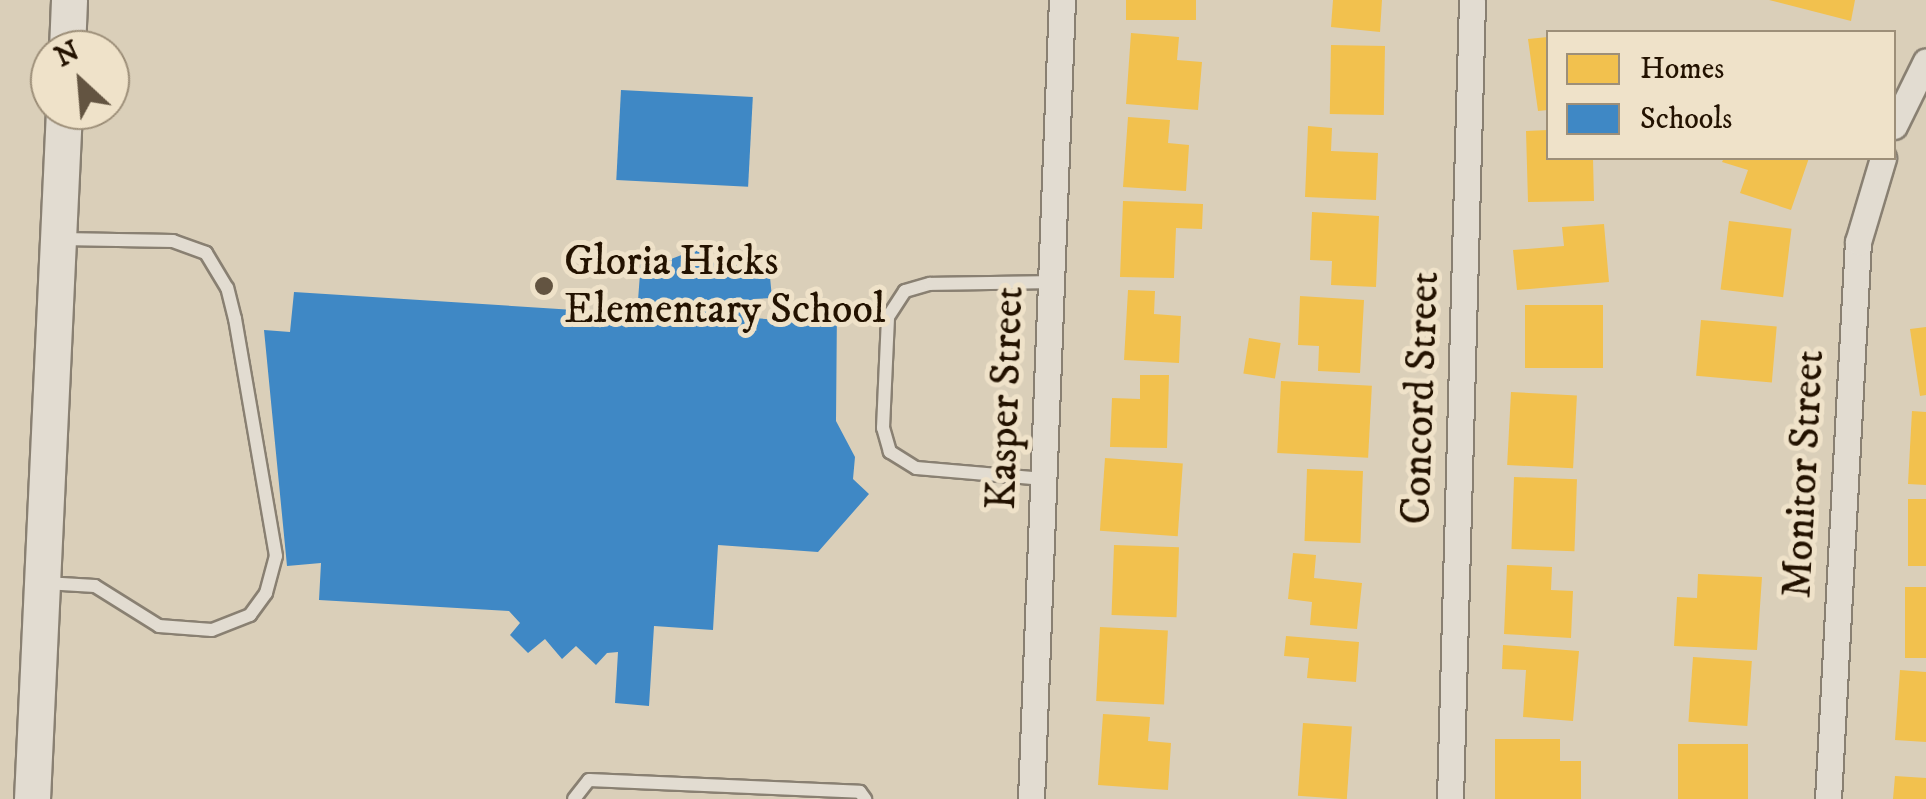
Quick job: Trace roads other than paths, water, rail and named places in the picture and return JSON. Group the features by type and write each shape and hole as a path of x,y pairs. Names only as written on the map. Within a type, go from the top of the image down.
{"street":[{"path":"68,30 70,0"},
{"name":"Kasper Street","path":"1031,799 1062,0"},
{"name":"Concord Street","path":"1450,799 1472,0"},
{"path":"1896,122 1926,61"},
{"path":"32,799 63,130"},
{"name":"Monitor Street","path":"1828,799 1858,242 1881,160"}],"lane":[{"path":"42,583 95,586 159,626 212,630 250,615 266,593 276,556 235,319 227,288 206,253 173,241 58,238"},
{"path":"1044,479 916,468 890,452 883,428 888,317 905,291 930,284 1051,282"},
{"path":"574,799 589,780 860,792 866,799"}],"place":[{"name":"Gloria Hicks Elementary School","path":"544,286"}]}
